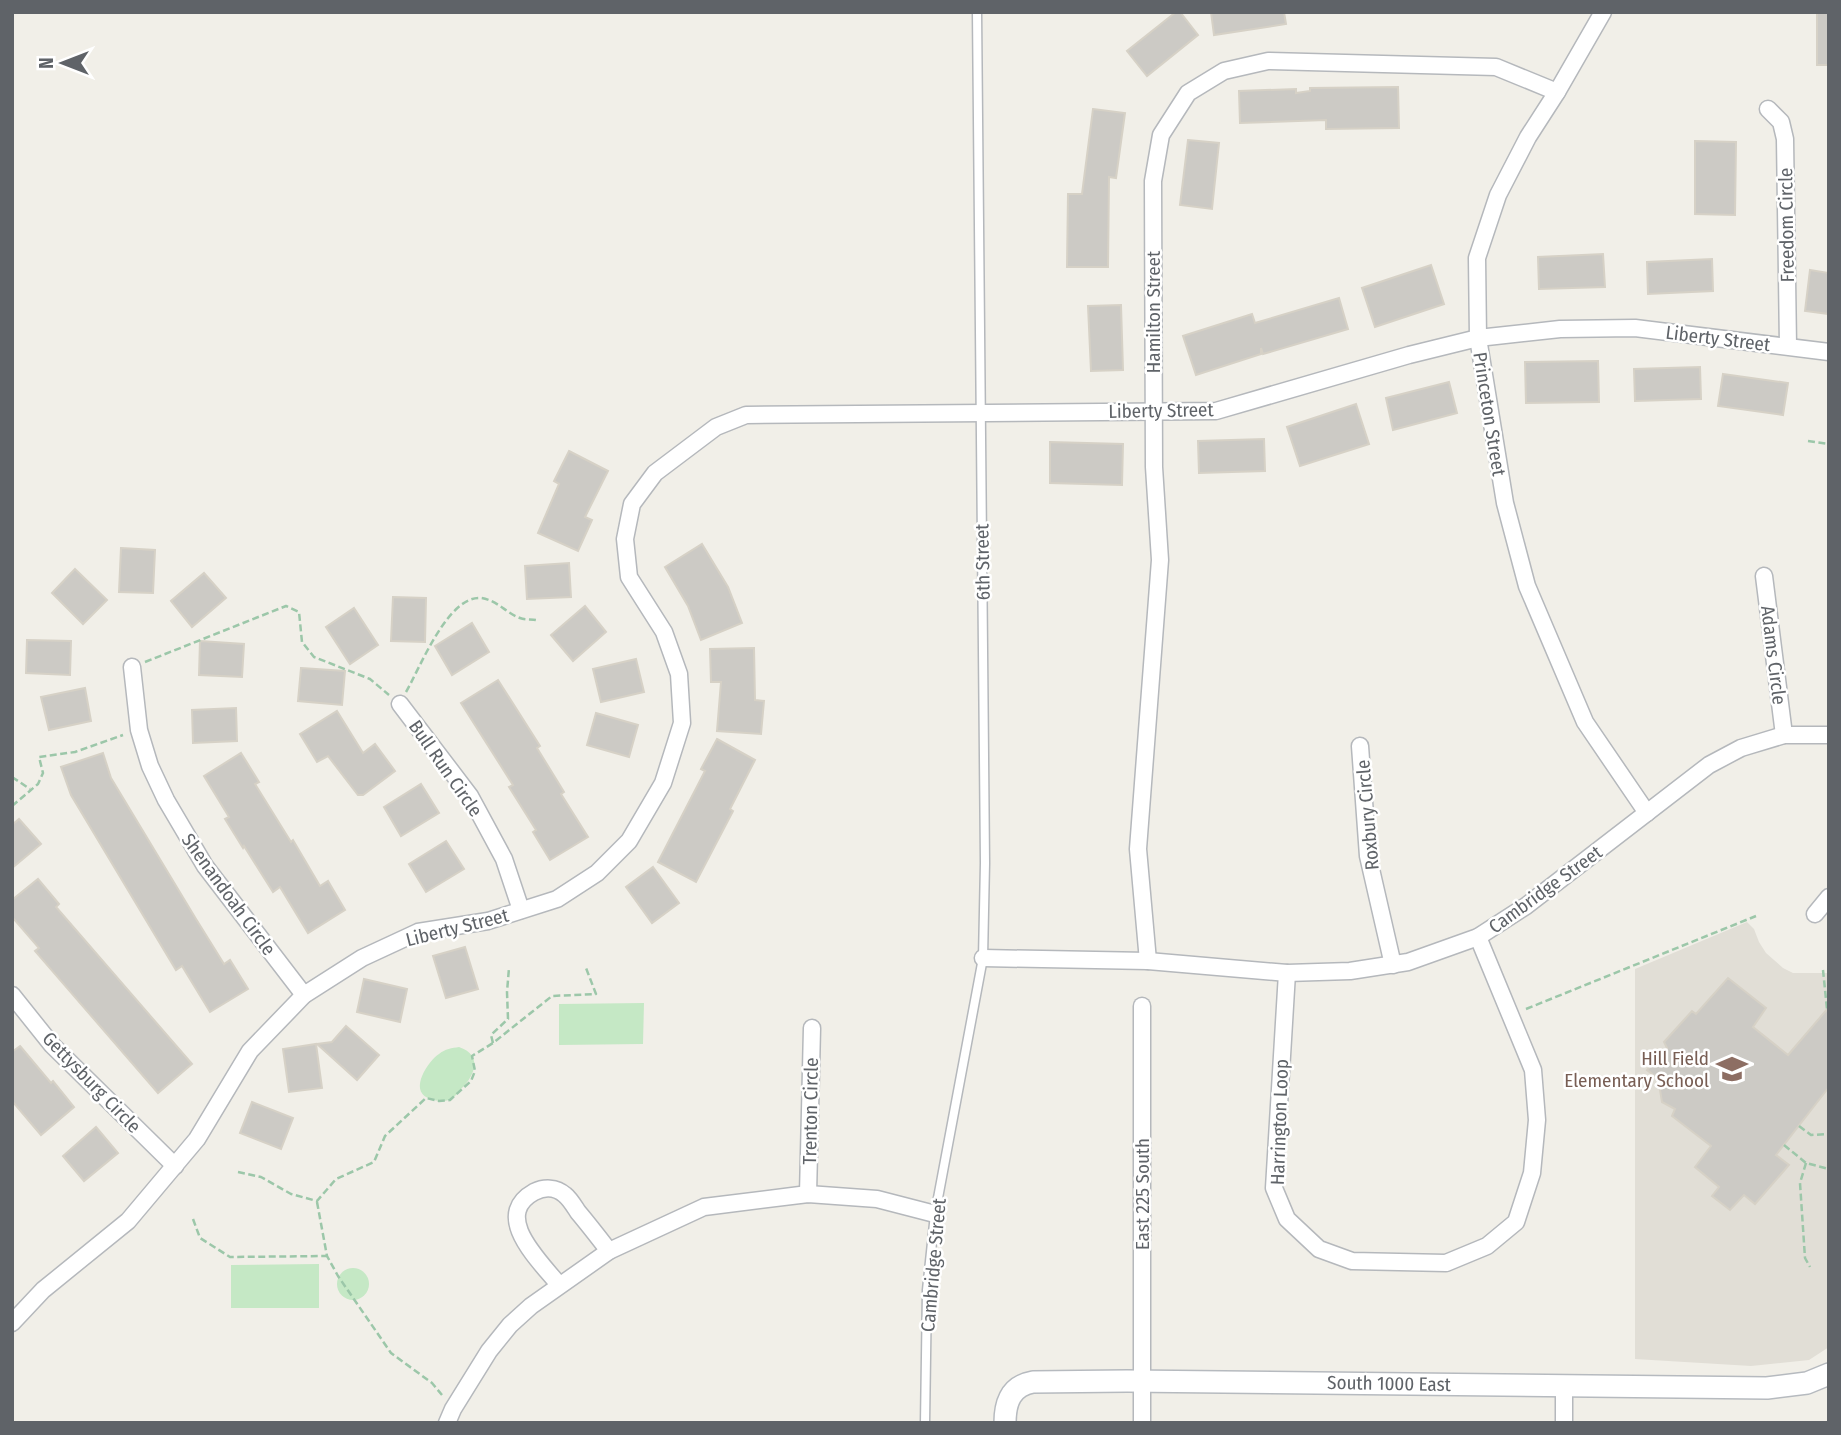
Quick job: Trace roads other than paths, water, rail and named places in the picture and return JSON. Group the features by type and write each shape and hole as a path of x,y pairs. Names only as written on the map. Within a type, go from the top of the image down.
{"street":[{"name":"Princeton Street","path":"1602,12 1528,137 1498,195 1477,258 1478,338 1505,503 1527,586 1585,722 1647,813"},
{"name":"Hamilton Street","path":"1148,961 1138,849 1160,560 1154,467 1153,181 1161,135 1188,93 1224,71 1268,61 1496,67 1557,92"},
{"name":"Freedom Circle","path":"1768,109 1782,122 1785,139 1788,346"},
{"name":"Liberty Street","path":"13,1321 43,1290 128,1221 197,1139 250,1052 304,995 362,958 418,932 488,921 556,899 597,873 629,841 663,783 682,723 679,674 664,632 629,577 625,538 632,504 655,473 716,427 746,415 1216,411 1409,355 1478,338 1560,329 1635,328 1829,352"},
{"name":"Adams Circle","path":"1764,576 1784,735"},
{"path":"614,586 629,577"},
{"name":"Shenandoah Circle","path":"132,667 139,730 150,766 166,800 205,866 304,995"},
{"name":"Bull Run Circle","path":"400,704 470,796 504,859 521,910"},
{"name":"Cambridge Street","path":"983,958 1148,961 1287,973 1350,971 1408,962 1478,937 1526,906 1709,765 1741,748 1784,735 1829,735"},
{"name":"Roxbury Circle","path":"1360,746 1368,856 1393,965"},
{"path":"1815,914 1829,897"},
{"name":"Harrington Loop","path":"1287,973 1274,1188 1287,1219 1319,1249 1352,1261 1446,1263 1487,1246 1516,1222 1532,1173 1537,1120 1533,1070 1478,937"},
{"name":"Gettysburg Circle","path":"12,995 52,1045 175,1166"},
{"name":"East 225 South","path":"1142,1006 1142,1423"},
{"name":"Trenton Circle","path":"807,1194 812,1028"},
{"path":"559,1285 517,1228 517,1210 523,1199 539,1190 550,1188 564,1194 609,1251"},
{"path":"450,1416 489,1351 510,1325 531,1306 609,1251 704,1207 807,1194 877,1199 935,1214"},
{"name":"South 1000 East","path":"1005,1423 1008,1400 1022,1384 1033,1382 1767,1388 1807,1383 1829,1374"},
{"path":"1563,1385 1564,1423"}],"lane":[{"name":"6th Street","path":"956,1108 983,958 985,863 977,12"},
{"name":"Cambridge Street","path":"925,1423 927,1290 935,1214 956,1108"}],"place":[{"name":"Hill Field Elementary School","path":"1732,1069"}]}
